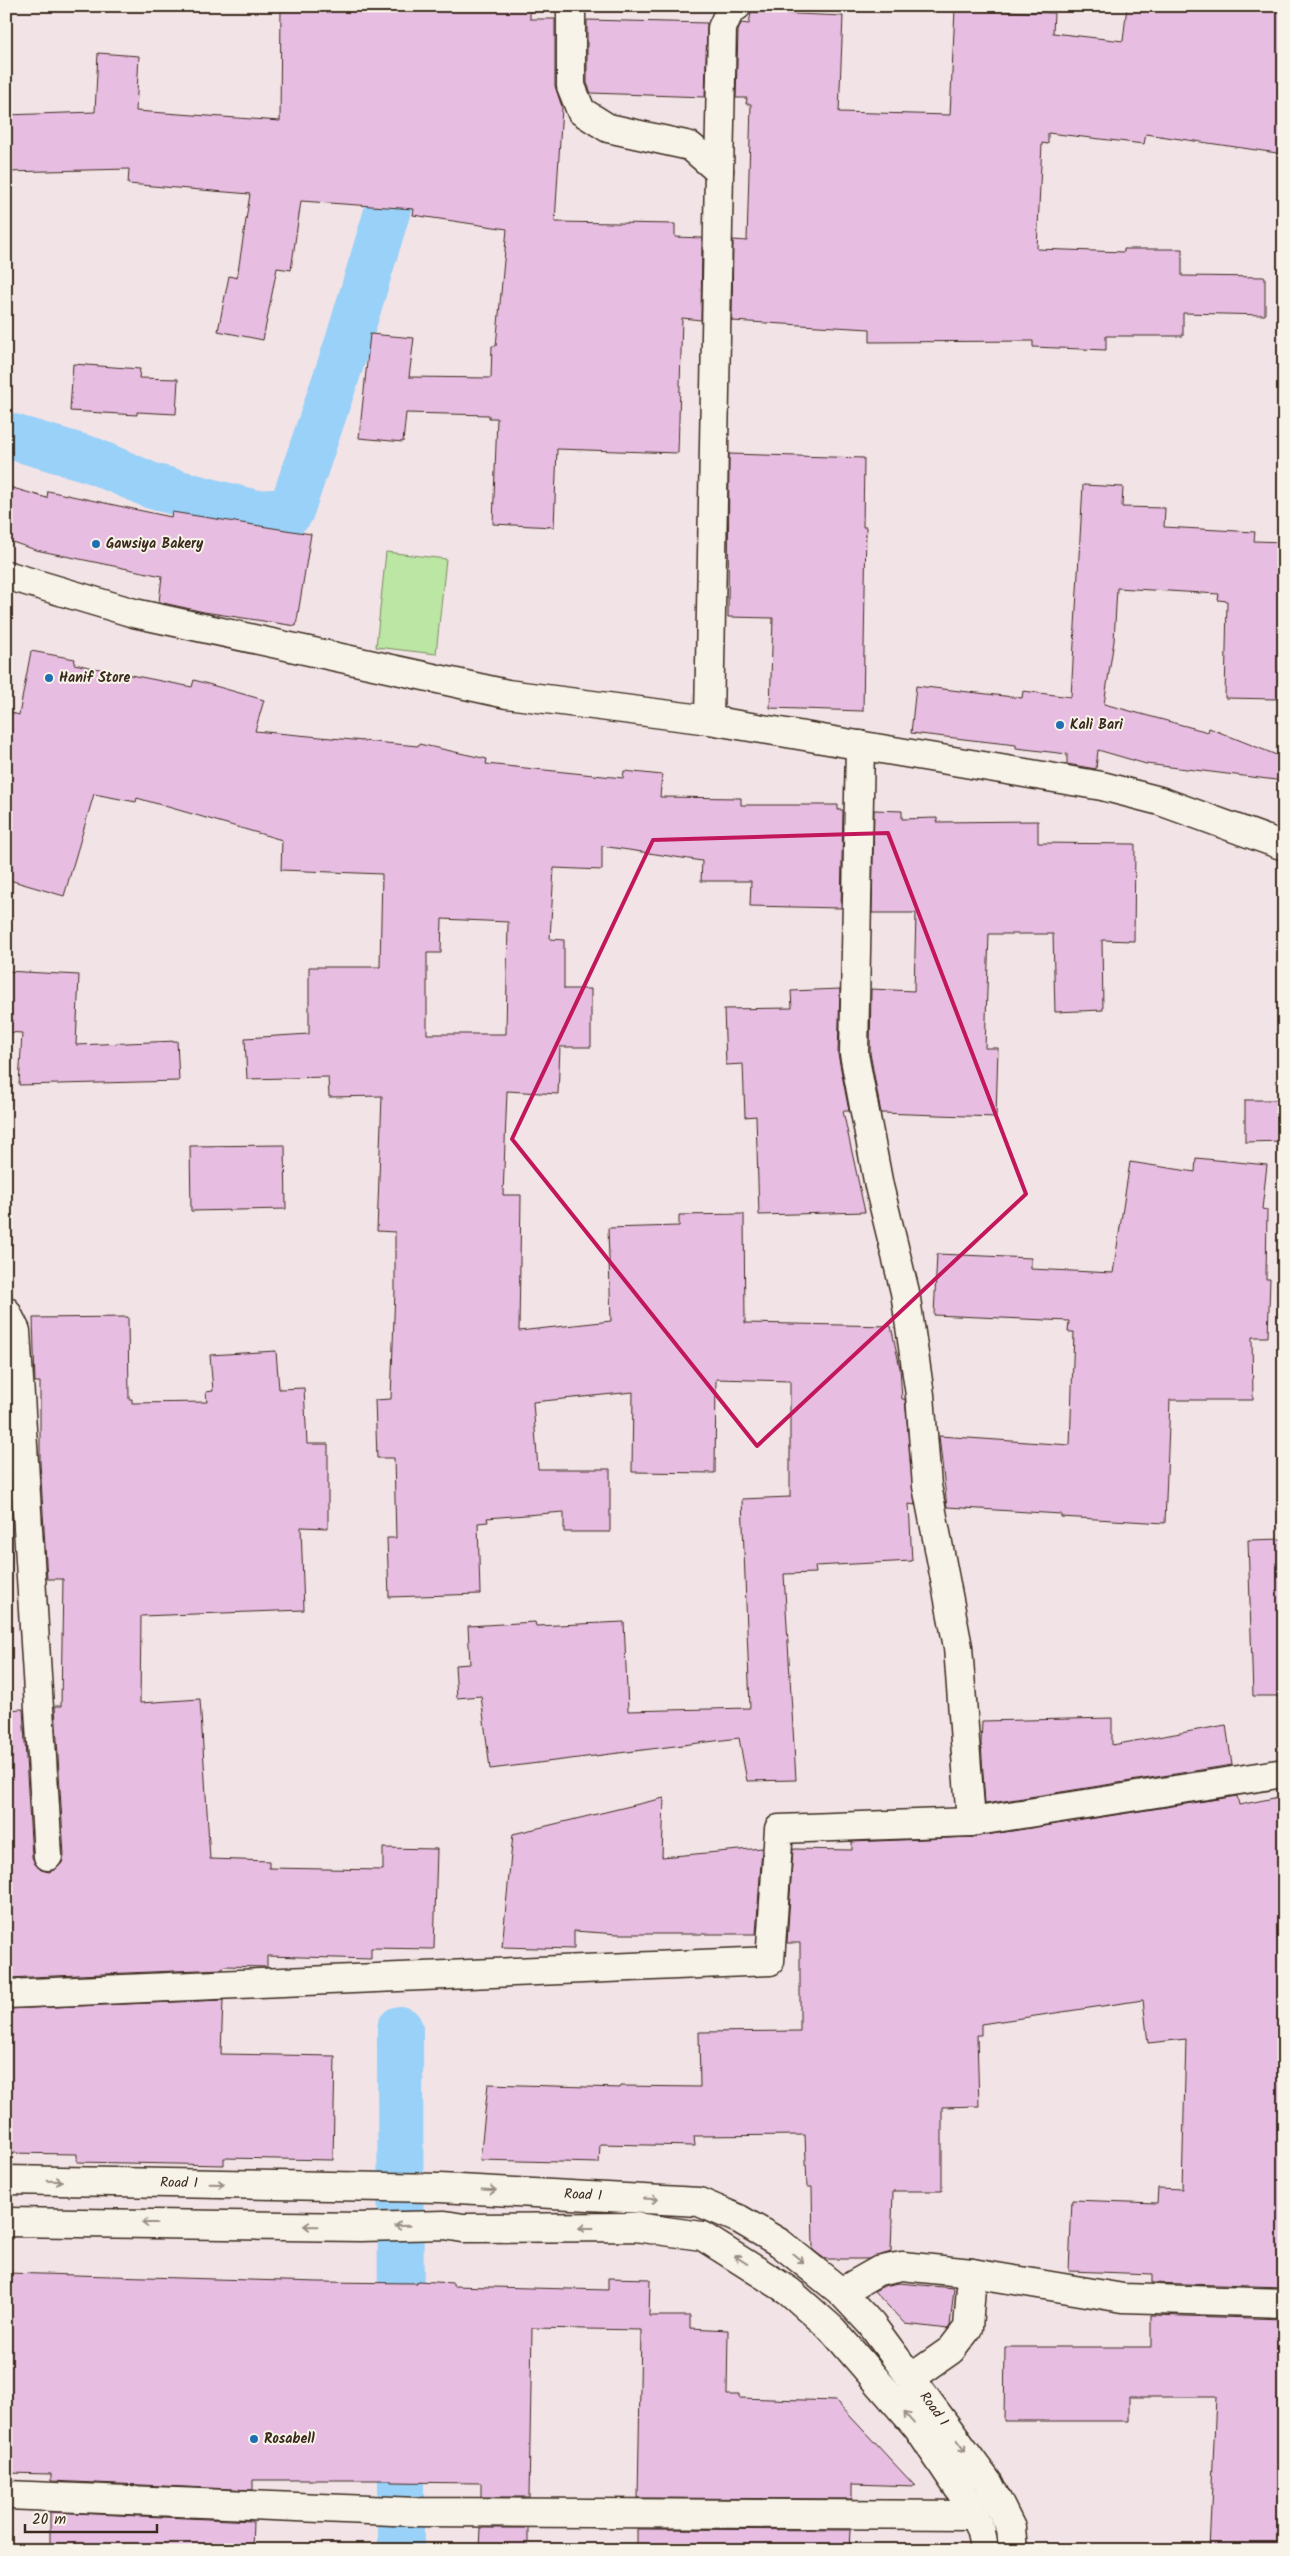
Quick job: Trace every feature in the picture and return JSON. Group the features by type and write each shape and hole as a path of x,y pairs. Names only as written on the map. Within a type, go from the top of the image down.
{"street":[{"path":"571,6 571,86 581,111 608,128 690,146 719,171"},
{"path":"709,720 722,28 730,10 737,6"},
{"path":"7,577 134,613 507,694 709,720 1102,786 1160,801 1284,846"},
{"path":"860,745 854,1054 879,1186 906,1302 920,1395 927,1486 958,1647 971,1822"},
{"path":"6,1311 16,1331 48,1856"},
{"path":"7,1994 770,1961 779,1829 971,1822 1284,1773"},
{"name":"Road 1","path":"6,2180 440,2188 699,2202 739,2218 780,2243 841,2292 871,2324 989,2484 1012,2539"},
{"path":"6,2222 360,2227 444,2225 463,2228 635,2227 702,2236 788,2291 832,2329 917,2427 970,2508 981,2531 984,2550"},
{"path":"841,2292 878,2271 902,2266 972,2273 1123,2298 1284,2303"},
{"path":"911,2378 951,2350 968,2328 972,2273"},
{"path":"6,2494 417,2512 970,2508"}],"highlighted area":[{"path":"888,833 1026,1194 757,1446 512,1139 653,840"}],"green space":[{"path":"386,552 446,559 436,654 376,647"}],"building":[{"path":"281,6 530,6 530,19 555,19 555,86 562,107 555,222 675,224 675,237 702,238 701,320 682,318 678,453 557,449 554,527 493,524 497,418 489,418 489,415 406,413 403,442 359,438 370,334 414,338 409,377 491,378 492,346 496,346 507,229 413,215 414,209 301,201 291,270 277,268 263,340 218,331 229,276 237,278 250,194 128,184 129,169 6,172 6,115 95,112 98,53 139,56 136,111 280,121"},
{"path":"1127,6 1284,6 1284,154 1146,134 1144,144 1048,133 1048,144 1042,143 1037,249 1124,252 1124,249 1182,249 1182,276 1265,277 1265,315 1183,313 1183,336 1106,336 1106,350 1033,347 1033,341 870,342 870,329 732,321 733,240 747,241 751,104 746,104 747,98 736,98 738,31 741,23 749,24 751,12 843,16 839,112 950,115 955,9 1054,13 1053,33 1123,41"},
{"path":"587,20 707,23 705,97 591,93 587,83"},
{"path":"73,364 140,369 139,378 178,379 176,414 137,412 137,415 70,411"},
{"path":"729,454 864,458 863,527 866,527 863,711 770,708 773,618 728,617"},
{"path":"1083,485 1123,487 1122,507 1165,508 1164,527 1255,532 1254,541 1284,542 1284,654 1279,654 1278,699 1225,698 1227,601 1218,600 1219,594 1117,588 1114,641 1104,704 1208,732 1209,728 1284,758 1284,781 1146,764 1098,750 1096,769 1067,764 1067,754 1016,748 1016,745 911,733 916,686 1022,698 1023,691 1071,697"},
{"path":"6,486 47,498 48,491 171,517 172,512 311,534 296,626 204,612 159,602 162,576 36,550 6,540"},
{"path":"31,651 75,659 74,664 192,687 194,680 264,700 255,731 418,746 419,744 487,759 486,764 623,778 624,771 662,775 660,797 741,798 741,805 838,805 838,810 843,810 841,908 750,906 751,881 701,881 702,861 602,846 602,870 554,868 550,939 564,940 564,989 591,989 591,1047 560,1047 558,1094 507,1091 503,1195 521,1195 519,1331 611,1321 608,1228 679,1226 679,1215 744,1214 745,1323 891,1326 900,1368 902,1399 905,1399 915,1505 909,1504 912,1561 815,1566 816,1573 784,1574 796,1780 747,1781 739,1738 490,1769 481,1696 457,1698 455,1665 470,1664 468,1626 535,1622 536,1626 624,1622 628,1711 750,1708 742,1499 790,1497 790,1381 716,1379 715,1473 632,1472 633,1392 533,1402 538,1469 610,1469 610,1532 564,1532 564,1512 487,1518 488,1522 478,1523 480,1594 389,1597 387,1538 396,1538 394,1458 377,1458 375,1400 391,1399 395,1290 395,1232 377,1231 382,1096 329,1097 328,1077 247,1079 245,1038 309,1034 309,967 380,967 382,874 281,870 282,840 137,798 136,802 94,794 64,896 6,879 6,711 19,715","holes":["442,919 508,922 506,1034 427,1034 427,953 441,953"]},
{"path":"874,810 902,811 902,819 937,818 937,822 1038,821 1038,843 1135,844 1134,941 1102,940 1103,1010 1055,1012 1053,934 989,934 985,1048 998,1048 996,1117 881,1113 870,1053 871,989 914,991 916,913 872,913"},
{"path":"6,971 79,975 76,1045 177,1041 179,1081 19,1085 22,1033 6,1032"},
{"path":"840,989 838,1054 849,1111 843,1111 865,1212 759,1215 756,1116 745,1117 743,1064 726,1065 724,1009 792,1008 791,991"},
{"path":"1245,1100 1284,1100 1284,1141 1245,1142"},
{"path":"285,1145 286,1209 191,1211 190,1146"},
{"path":"1196,1158 1267,1165 1262,1209 1267,1210 1266,1279 1270,1279 1268,1337 1252,1337 1253,1400 1170,1400 1165,1523 1061,1517 1061,1514 947,1507 939,1436 1070,1445 1074,1332 1068,1332 1069,1321 934,1315 937,1254 1031,1258 1031,1269 1113,1273 1130,1162 1195,1172"},
{"path":"128,1317 129,1399 132,1399 132,1403 207,1402 206,1392 213,1391 210,1355 276,1351 279,1389 304,1388 307,1444 328,1444 328,1528 301,1527 304,1610 141,1616 140,1703 200,1699 210,1859 269,1861 269,1868 383,1870 383,1848 437,1849 434,1949 371,1948 371,1959 267,1956 267,1967 224,1966 223,1969 6,1978 6,1710 23,1709 32,1857 35,1864 41,1870 49,1872 56,1869 62,1863 64,1855 55,1706 61,1706 63,1579 47,1579 40,1462 40,1382 35,1382 33,1318"},
{"path":"1284,1539 1284,1696 1253,1696 1248,1540"},
{"path":"1112,1718 1112,1745 1226,1725 1232,1765 985,1804 981,1743 982,1721"},
{"path":"1237,1796 1239,1805 1284,1796 1284,2127 1282,2189 1284,2189 1284,2287 1152,2283 1152,2274 1069,2271 1072,2200 1157,2203 1158,2188 1182,2189 1186,2039 1148,2043 1143,2000 981,2024 981,2035 977,2035 979,2106 942,2107 942,2191 893,2191 891,2252 868,2259 825,2259 813,2250 812,2187 807,2187 805,2135 694,2136 695,2146 600,2144 599,2163 480,2160 488,2084 620,2088 621,2086 700,2087 699,2032 800,2031 800,1943 787,1943 793,1849 852,1850 852,1842 973,1837"},
{"path":"664,1798 662,1857 762,1848 756,1934 618,1934 574,1931 574,1949 502,1947 513,1834"},
{"path":"223,2000 221,2054 335,2056 333,2160 224,2158 224,2165 77,2162 77,2154 6,2153 6,2009"},
{"path":"6,2273 319,2282 417,2283 417,2281 453,2283 453,2286 608,2290 608,2278 650,2279 649,2316 690,2316 690,2328 728,2330 727,2395 739,2395 739,2398 836,2401 915,2486 852,2484 852,2499 638,2498 641,2330 532,2328 529,2497 481,2497 481,2483 391,2482 391,2480 253,2480 253,2490 51,2481 51,2474 6,2473"},
{"path":"899,2283 954,2288 950,2326 948,2329 905,2324 874,2291 884,2286"},
{"path":"1151,2315 1284,2319 1284,2550 1209,2550 1216,2397 1129,2397 1129,2421 1004,2421 1005,2347 1151,2347"},
{"path":"50,2512 253,2521 252,2550 50,2550"},
{"path":"481,2528 528,2528 528,2550 480,2550"},
{"path":"637,2529 851,2530 850,2550 637,2550"}],"waterway":[{"path":"6,435 92,460 152,486 255,513 291,511 348,342 407,146"},
{"path":"400,2029 401,2347"},
{"path":"401,2418 401,2550"}],"place":[{"name":"Gawsiya Bakery","path":"96,544"},
{"name":"Hanif Store","path":"49,678"},
{"name":"Kali Bari","path":"1060,725"},
{"name":"Rosabell","path":"254,2439"}]}
